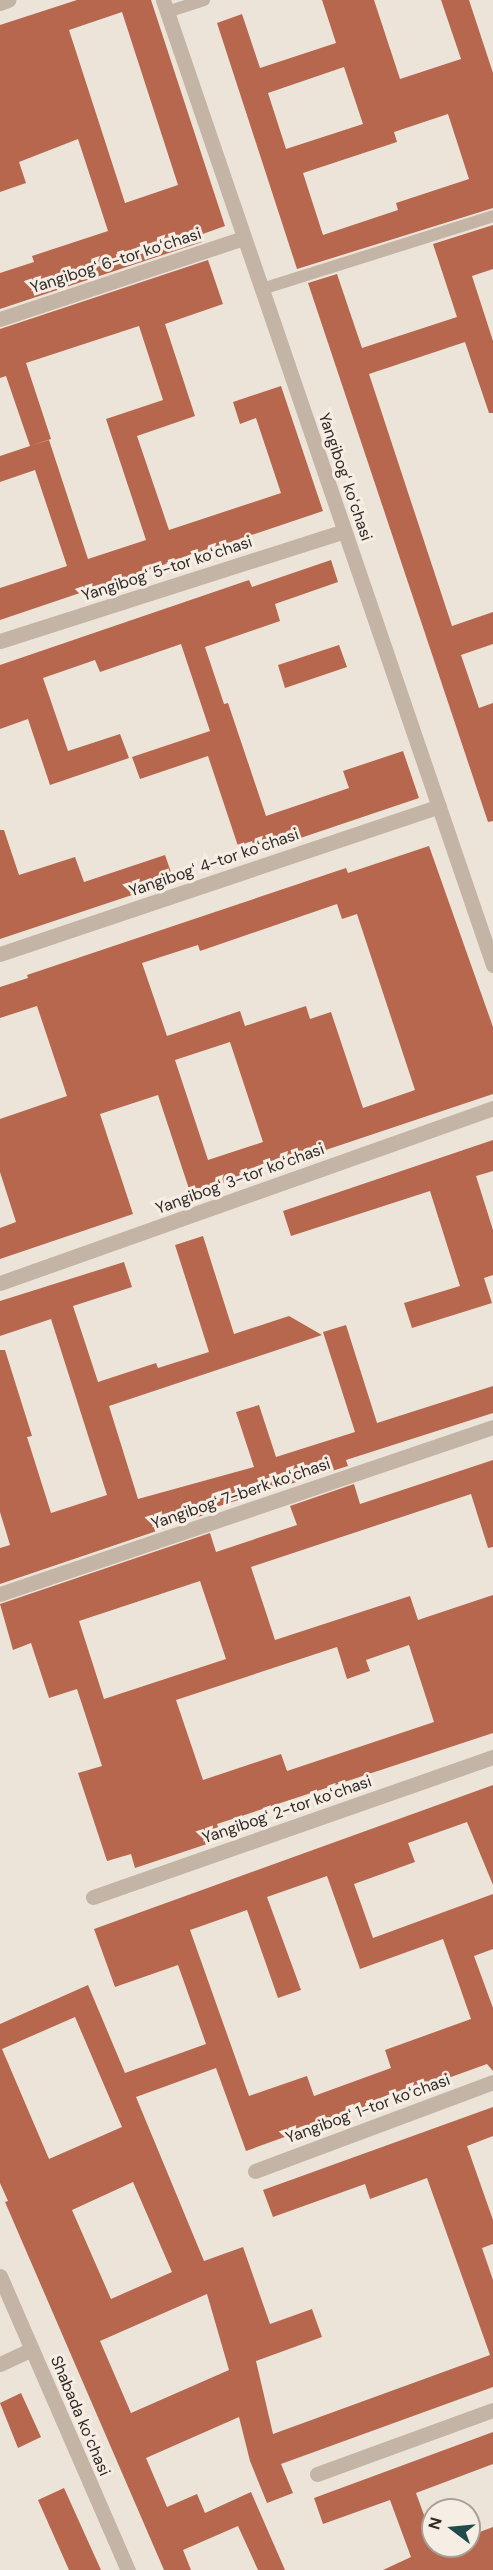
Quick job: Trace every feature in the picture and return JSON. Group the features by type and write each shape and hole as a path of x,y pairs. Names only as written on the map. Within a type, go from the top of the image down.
{"street":[{"path":"0,3 8,0"},
{"name":"Yangibogʻ koʻchasi","path":"165,6 493,965"},
{"name":"Yangibogʻ 6-tor koʻchasi","path":"0,319 244,238"},
{"name":"Yangibogʻ 5-tor koʻchasi","path":"0,641 344,531"},
{"name":"Yangibogʻ 4-tor koʻchasi","path":"0,954 439,807"},
{"name":"Yangibogʻ 3-tor koʻchasi","path":"0,1284 493,1108"},
{"name":"Yangibogʻ 7-berk koʻchasi","path":"0,1594 493,1427"},
{"name":"Yangibogʻ 2-tor koʻchasi","path":"93,1897 493,1756"},
{"name":"Yangibogʻ 1-tor koʻchasi","path":"255,2171 493,2082"},
{"name":"Shabada koʻchasi","path":"0,2276 128,2570"},
{"path":"0,2364 32,2349"},
{"path":"317,2474 493,2410"}],"lane":[{"path":"165,6 204,0"},
{"path":"261,289 493,216"}],"building":[{"path":"77,0 151,0 225,226 200,235 202,242 0,309 0,273 34,262 32,256 108,231 78,139 19,162 26,183 0,192 0,25","holes":["122,12 178,185 125,203 69,30"]},
{"path":"322,0 374,0 400,79 461,59 441,0 469,0 493,73 493,208 297,269 217,23 242,14 260,68 336,43","holes":["344,67 363,124 286,149 268,93","448,114 469,179 396,203 398,210 323,235 303,173 397,142 394,132"]},
{"path":"493,225 493,269 472,276 493,341 493,413 489,413 465,342 369,374 452,626 493,612 493,644 461,655 479,708 493,703 493,821 488,822 308,283 337,274 362,348 457,317 433,244"},
{"path":"208,260 223,304 165,324 195,416 137,436 169,530 281,493 256,418 240,424 233,402 281,386 323,511 0,620 0,588 67,566 35,470 0,482 0,456 30,446 6,376 0,378 0,329","holes":["139,326 163,400 106,419 146,540 88,559 49,440 30,446 51,439 26,363"]},
{"path":"331,560 338,582 275,604 280,621 205,647 224,704 228,703 266,816 349,788 343,771 403,751 419,798 256,853 252,841 238,846 208,756 140,779 132,757 210,731 181,644 100,672 95,660 43,678 68,751 120,734 129,758 50,785 28,719 0,729 0,665 249,580 252,587"},
{"path":"339,645 347,667 285,688 278,665"},
{"path":"0,830 4,830 19,875 75,857 84,882 165,855 174,881 0,939"},
{"path":"429,846 493,1027 493,1094 191,1195 158,1095 100,1114 133,1214 0,1259 0,1228 16,1222 0,1172 0,1119 67,1096 37,1006 0,1018 0,987 28,978 27,975 346,868 348,873","holes":["337,904 342,919 357,914 415,1090 363,1108 331,1012 310,1019 306,1006 245,1026 240,1011 167,1036 142,963 198,945 200,951","230,1042 263,1142 208,1160 175,1060"]},
{"path":"493,1140 493,1171 476,1176 493,1230 493,1275 484,1278 492,1303 412,1328 404,1303 460,1286 430,1191 291,1236 283,1211"},
{"path":"203,1236 234,1334 289,1316 322,1335 109,1406 138,1499 254,1467 236,1412 259,1405 276,1457 355,1432 323,1332 346,1325 377,1423 493,1386 493,1413 346,1460 348,1466 203,1511 204,1515 0,1584 0,1548 10,1545 0,1512 0,1350 5,1350 32,1436 27,1437 51,1513 107,1495 51,1319 0,1336 0,1301 124,1262 132,1287 73,1306 98,1382 156,1363 158,1368 209,1352 175,1245"},
{"path":"493,1460 493,1547 488,1548 471,1494 251,1567 275,1640 410,1596 418,1620 493,1595 493,1733 217,1824 222,1839 135,1868 131,1854 107,1861 78,1773 102,1766 77,1689 49,1698 31,1643 13,1650 0,1604 210,1533 216,1552 297,1525 290,1506 354,1484 360,1504","holes":["200,1581 226,1659 104,1699 79,1621","409,1645 434,1722 287,1771 281,1754 203,1780 176,1700 337,1647 347,1679 370,1671 366,1660"]},
{"path":"493,1785 493,1885 467,1822 408,1843 415,1862 354,1884 373,1938 493,1894 493,1949 474,1956 493,2008 493,2071 487,2064 246,2151 216,2068 136,2097 204,2261 243,2247 270,2324 312,2309 322,2337 256,2361 273,2434 490,2355 427,2178 370,2199 365,2184 273,2217 263,2190 493,2107 493,2136 467,2146 493,2220 493,2244 482,2248 493,2280 493,2387 281,2464 293,2493 267,2503 250,2461 239,2417 146,2458 167,2507 197,2494 205,2513 251,2492 285,2570 258,2570 238,2526 183,2550 191,2570 164,2570 5,2202 8,2201 0,2183 0,2024 88,1985 125,2073 206,2044 178,1965 115,1987 94,1929","holes":["327,1876 360,1969 443,1939 471,2019 385,2050 391,2068 314,2096 307,2076 249,2096 190,1930 247,1910 278,1998 301,1990 267,1897","75,2017 122,2127 49,2159 2,2049","133,2182 172,2272 111,2299 72,2210","207,2294 229,2370 131,2413 100,2341"]},
{"path":"21,2393 41,2437 18,2448 0,2403"},
{"path":"493,2432 493,2464 416,2493 421,2507 421,2558 481,2558 481,2532 493,2527 493,2570 383,2570 411,2557 390,2500 323,2524 314,2498"},
{"path":"64,2488 101,2570 69,2570 38,2500"}]}
